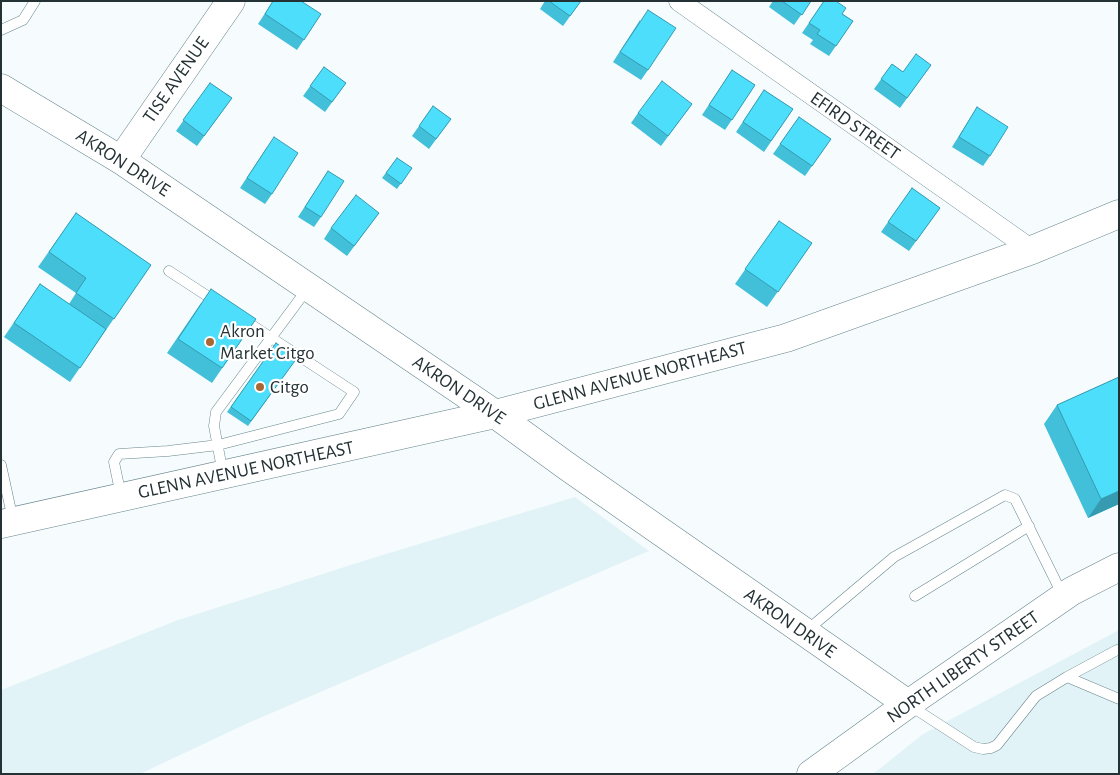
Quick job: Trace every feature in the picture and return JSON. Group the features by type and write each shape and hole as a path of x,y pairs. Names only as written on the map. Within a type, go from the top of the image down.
{"main road":[{"name":"TISE AVENUE","path":"121,160 231,1"},
{"name":"AKRON DRIVE","path":"1,88 121,160 495,414 908,704"},
{"name":"GLENN AVENUE NORTHEAST","path":"7,522 495,414 786,338 1032,250 1119,214"},
{"name":"NORTH LIBERTY STREET","path":"811,774 908,704 1064,597 1119,567"}],"street":[{"name":"EFIRD STREET","path":"679,1 1032,250"}],"lane":[{"path":"1,30 23,20 35,1"},
{"path":"122,497 114,462 119,454 218,445 339,414 354,392 169,271"},
{"path":"224,475 214,426 216,412 308,288"},
{"path":"1,465 7,522"},
{"path":"804,632 894,557 1005,495 1015,499 1064,597"},
{"path":"915,596 1029,526"},
{"path":"908,704 974,746 983,749 991,748 997,745 1036,696 1117,650"},
{"path":"1067,677 1119,699"}],"shaded area":[{"path":"575,497 649,551 246,724 140,774 1,774 1,690 178,620 379,556"},
{"path":"1119,630 1119,774 873,774 923,734"}],"building":[{"path":"273,1 301,1 321,14 304,40 265,14"},
{"path":"549,1 581,1 570,16"},
{"path":"782,1 811,1 802,15"},
{"path":"824,1 836,1 846,8 842,14 853,21 836,46 817,34 820,30 809,23"},
{"path":"648,10 676,28 648,70 620,52"},
{"path":"916,54 931,65 907,98 881,79 892,64 903,72"},
{"path":"324,67 346,83 332,102 310,86"},
{"path":"732,70 755,85 732,120 709,105"},
{"path":"662,81 692,104 668,136 638,113"},
{"path":"210,83 232,98 204,136 183,120"},
{"path":"764,90 793,109 771,141 743,122"},
{"path":"433,106 451,119 436,139 419,126"},
{"path":"977,107 1008,127 990,156 959,137"},
{"path":"799,117 831,139 812,166 780,144"},
{"path":"274,137 298,153 272,194 247,178"},
{"path":"397,158 412,168 401,184 386,173"},
{"path":"328,171 344,181 321,217 305,207"},
{"path":"912,188 940,208 916,241 888,222"},
{"path":"356,195 379,213 354,246 331,228"},
{"path":"76,213 151,265 114,319 76,293 86,278 49,252"},
{"path":"779,221 812,243 778,292 745,269"},
{"path":"40,284 106,329 80,368 14,323"},
{"path":"211,289 256,319 222,368 178,339"},
{"name":"Citgo","path":"276,343 297,358 251,421 231,407"},
{"path":"1119,377 1119,491 1101,499 1057,405"}],"place":[{"name":"Akron Market Citgo","path":"210,342"},
{"name":"Citgo","path":"260,387"}]}
